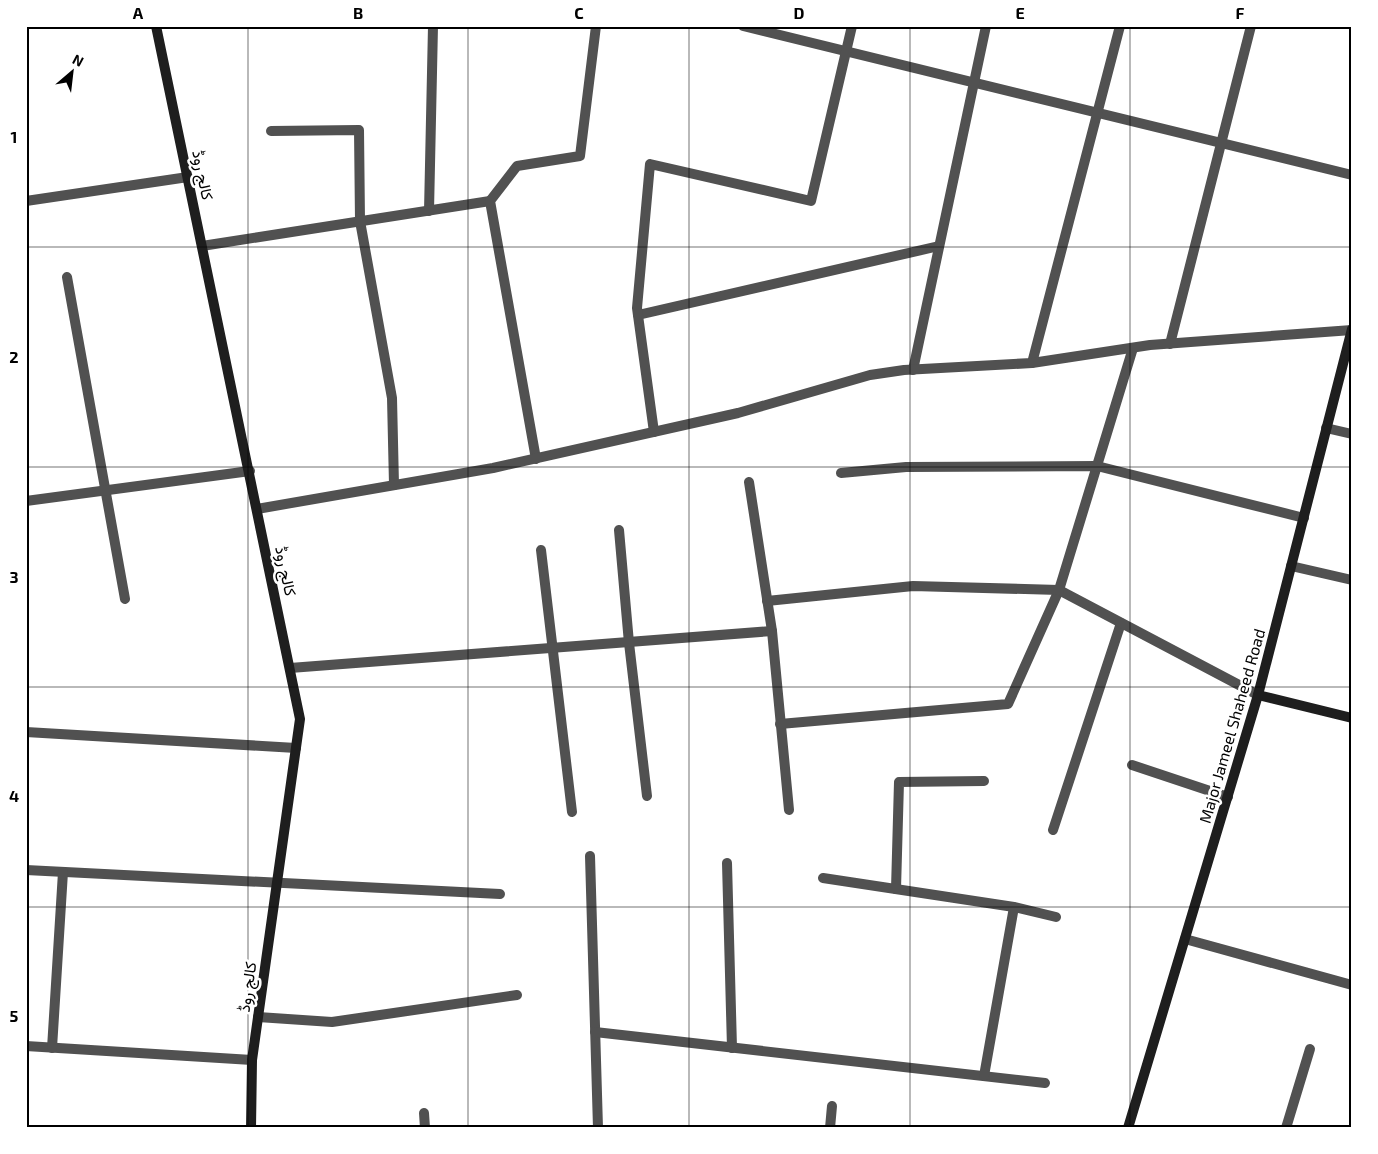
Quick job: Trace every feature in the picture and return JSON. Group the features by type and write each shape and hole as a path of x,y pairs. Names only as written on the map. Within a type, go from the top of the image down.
{"street":[{"name":"کالج روڈ","path":"156,26 250,471 300,719 252,1060 252,1128"},
{"path":"430,211 433,26"},
{"path":"202,246 490,201 517,166 580,156 596,26"},
{"path":"743,26 1352,175"},
{"path":"654,432 638,315 650,164 811,201 852,26"},
{"path":"913,370 986,26"},
{"path":"1032,363 1120,26"},
{"path":"1170,344 1251,26"},
{"path":"271,132 358,130 360,221 392,398 394,485"},
{"path":"26,201 188,177"},
{"path":"490,201 536,458"},
{"path":"638,315 940,246"},
{"path":"67,277 125,599"},
{"path":"257,509 536,458 738,413 870,375 913,370 1032,363 1170,344 1352,330"},
{"name":"Major Jameel Shaheed Road","path":"1130,1127 1258,696 1352,330"},
{"path":"780,724 1008,704 1059,590 1133,348"},
{"path":"1326,428 1352,434"},
{"path":"841,473 906,466 1097,466 1304,518"},
{"path":"26,501 250,471"},
{"path":"749,482 772,631 788,810"},
{"path":"619,530 629,643 647,796"},
{"path":"541,550 572,812"},
{"path":"1291,566 1352,580"},
{"path":"767,601 913,586 1059,590 1258,696 1352,718"},
{"path":"1053,830 1121,624"},
{"path":"290,668 772,631"},
{"path":"26,732 296,748"},
{"path":"1132,765 1228,797"},
{"path":"896,889 899,782 984,781"},
{"path":"590,856 598,1128"},
{"path":"727,863 732,1048"},
{"path":"26,870 500,894"},
{"path":"52,1048 63,872"},
{"path":"823,878 1014,907 1056,917"},
{"path":"984,1076 1014,907"},
{"path":"1185,939 1352,985"},
{"path":"258,1018 332,1022 516,995"},
{"path":"595,1032 1045,1083"},
{"path":"26,1046 252,1060"},
{"path":"1286,1128 1310,1049"},
{"path":"830,1128 832,1106"},
{"path":"424,1113 425,1128"}]}
